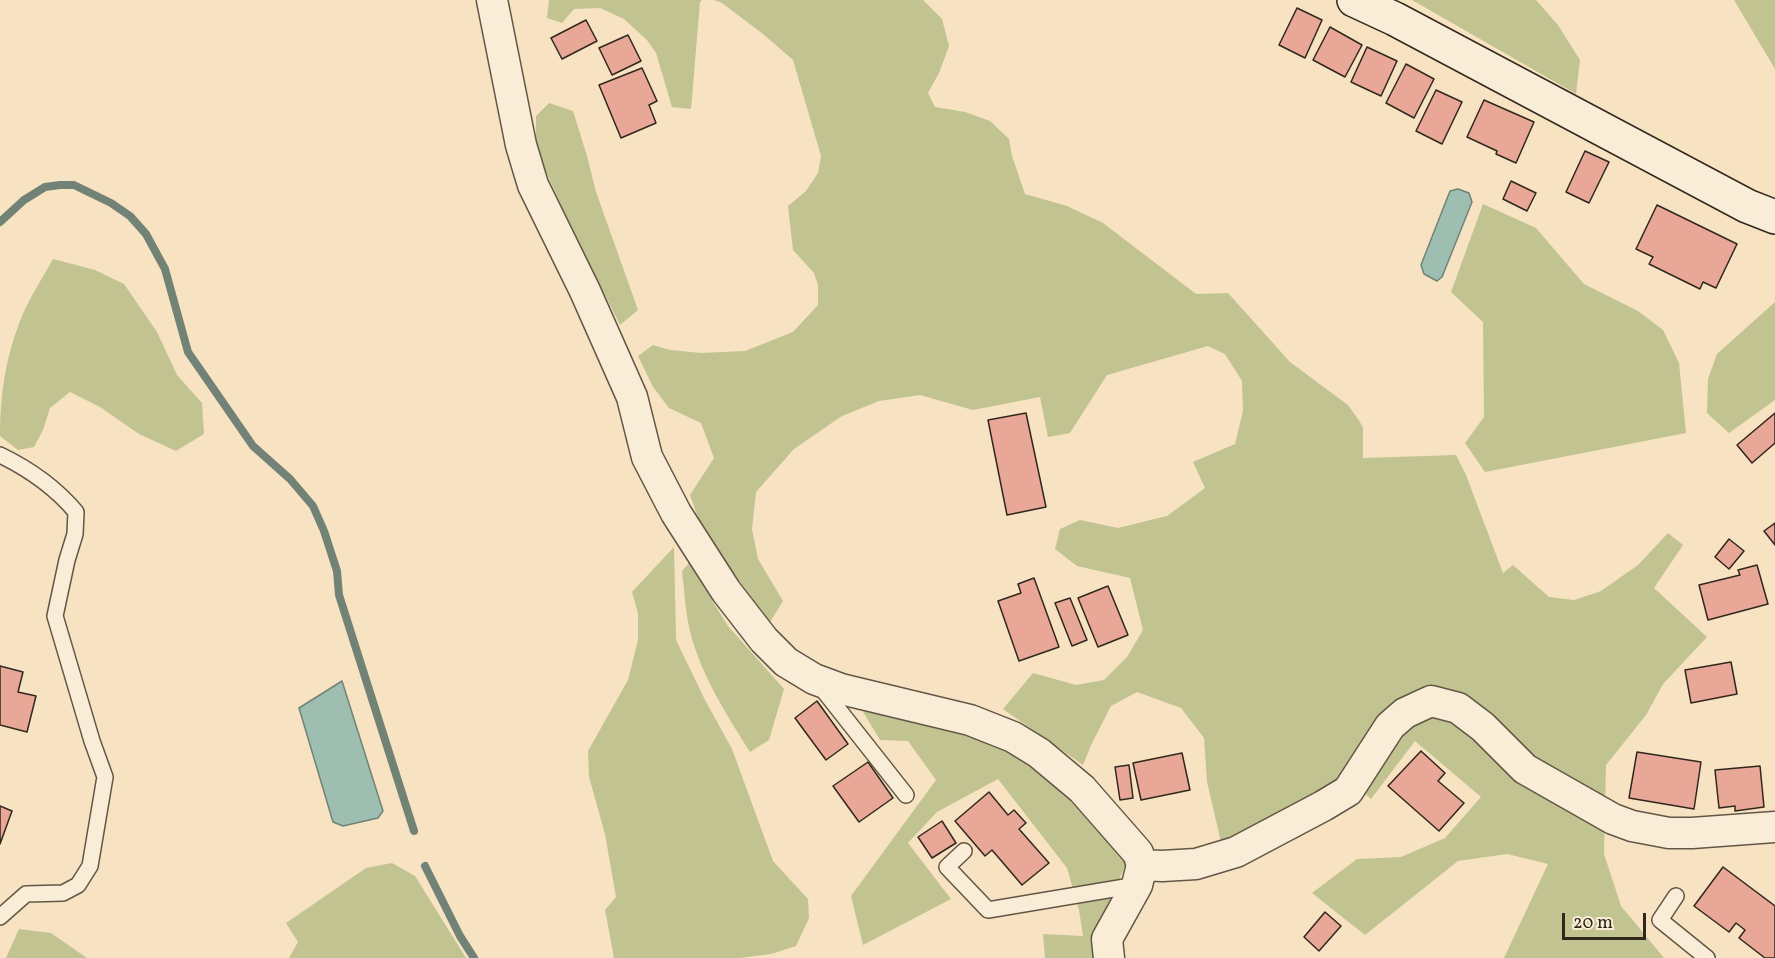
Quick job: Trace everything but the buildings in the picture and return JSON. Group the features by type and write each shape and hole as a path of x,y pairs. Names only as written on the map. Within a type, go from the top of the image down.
{"street":[{"path":"492,0 521,145 533,185 585,291 632,397 647,457 676,513 726,591 758,632 786,662 814,679 842,689 970,720 1013,737 1039,753 1082,789 1138,853 1139,875 1107,939 1109,958"},
{"path":"1354,0 1405,24 1747,206 1775,217"},
{"path":"1139,875 1162,866 1196,864 1236,852 1323,806 1348,791 1389,726 1405,713 1431,701 1458,708 1483,727 1525,769 1613,819 1632,826 1669,833 1775,827"}],"lane":[{"path":"0,455 20,464 60,494 76,512 75,534 55,616 105,777 90,866 78,885 63,893 26,894 0,917"},
{"path":"814,679 906,795"},
{"path":"964,851 947,867 988,910 1139,875"},
{"path":"1676,896 1660,920 1707,958"}],"green space":[{"path":"549,0 702,0 691,109 672,107 656,53 647,40 624,19 600,8 574,9 562,23 547,18"},
{"path":"714,0 923,0 942,19 949,46 939,73 928,93 935,107 965,112 990,121 1009,139 1012,156 1025,194 1067,206 1103,223 1196,294 1228,293 1290,362 1348,405 1363,428 1363,458 1456,455 1466,475 1503,573 1513,565 1549,597 1574,600 1601,591 1638,565 1668,533 1683,545 1654,588 1707,637 1663,684 1646,715 1606,765 1604,854 1621,906 1664,958 1504,958 1548,864 1507,854 1458,861 1365,935 1312,893 1357,859 1401,857 1445,838 1481,797 1415,741 1371,799 1359,788 1365,739 1338,779 1264,826 1221,842 1207,782 1204,738 1181,708 1137,692 1111,706 1083,765 1003,709 1033,673 1076,685 1104,680 1127,657 1143,630 1130,578 1077,566 1055,549 1060,529 1080,520 1118,528 1167,516 1205,488 1193,462 1235,444 1243,411 1242,381 1225,354 1208,346 1107,375 1070,433 1048,437 1040,397 973,410 920,395 879,401 842,416 794,449 756,492 752,529 758,559 783,601 770,622 703,532 690,495 714,458 701,423 669,408 653,387 638,356 653,345 670,350 701,353 745,351 793,332 818,305 818,285 814,273 793,250 788,206 806,191 818,173 821,156 793,60 763,34 722,3"},
{"path":"1412,0 1536,0 1558,25 1580,60 1576,94"},
{"path":"1734,0 1775,0 1775,69"},
{"path":"549,103 573,111 596,192 638,310 620,325 545,170 536,139 536,116"},
{"path":"1483,204 1536,228 1584,284 1638,311 1663,330 1679,363 1686,433 1485,472 1465,443 1484,417 1483,322 1451,292"},
{"path":"53,259 95,270 124,284 157,332 177,375 202,403 204,434 176,451 139,434 100,407 70,392 50,408 43,430 34,447 18,450 0,436 2,392 15,335 31,297"},
{"path":"1775,302 1775,400 1729,433 1707,413 1708,379 1717,354"},
{"path":"674,547 676,640 732,749 773,861 808,899 809,918 796,946 771,954 740,958 614,958 605,910 616,897 605,834 589,777 588,751 628,680 638,640 638,613 632,592"},
{"path":"689,563 728,626 784,689 769,740 750,752 713,690 692,639 682,571"},
{"path":"862,710 992,741 1038,766 1106,836 1126,863 1111,900 1100,958 1045,958 1043,934 1083,936 1079,910 1067,868 998,779 937,812 908,843 951,899 863,945 851,896 936,780 908,741 880,740"},
{"path":"392,863 415,876 466,958 289,958 298,942 286,923 366,868"},
{"path":"19,929 51,933 87,958 6,958"}],"shaded area":[{"path":"1458,189 1469,193 1472,202 1442,277 1437,281 1424,274 1421,265 1450,191"},
{"path":"342,681 383,811 378,818 343,826 333,822 299,708"}],"waterway":[{"path":"0,222 24,200 45,187 74,185 111,203 130,216 146,234 165,269 188,352 253,446 290,479 313,506 337,571 339,595 414,831"},
{"path":"425,866 460,936 474,958"}]}
